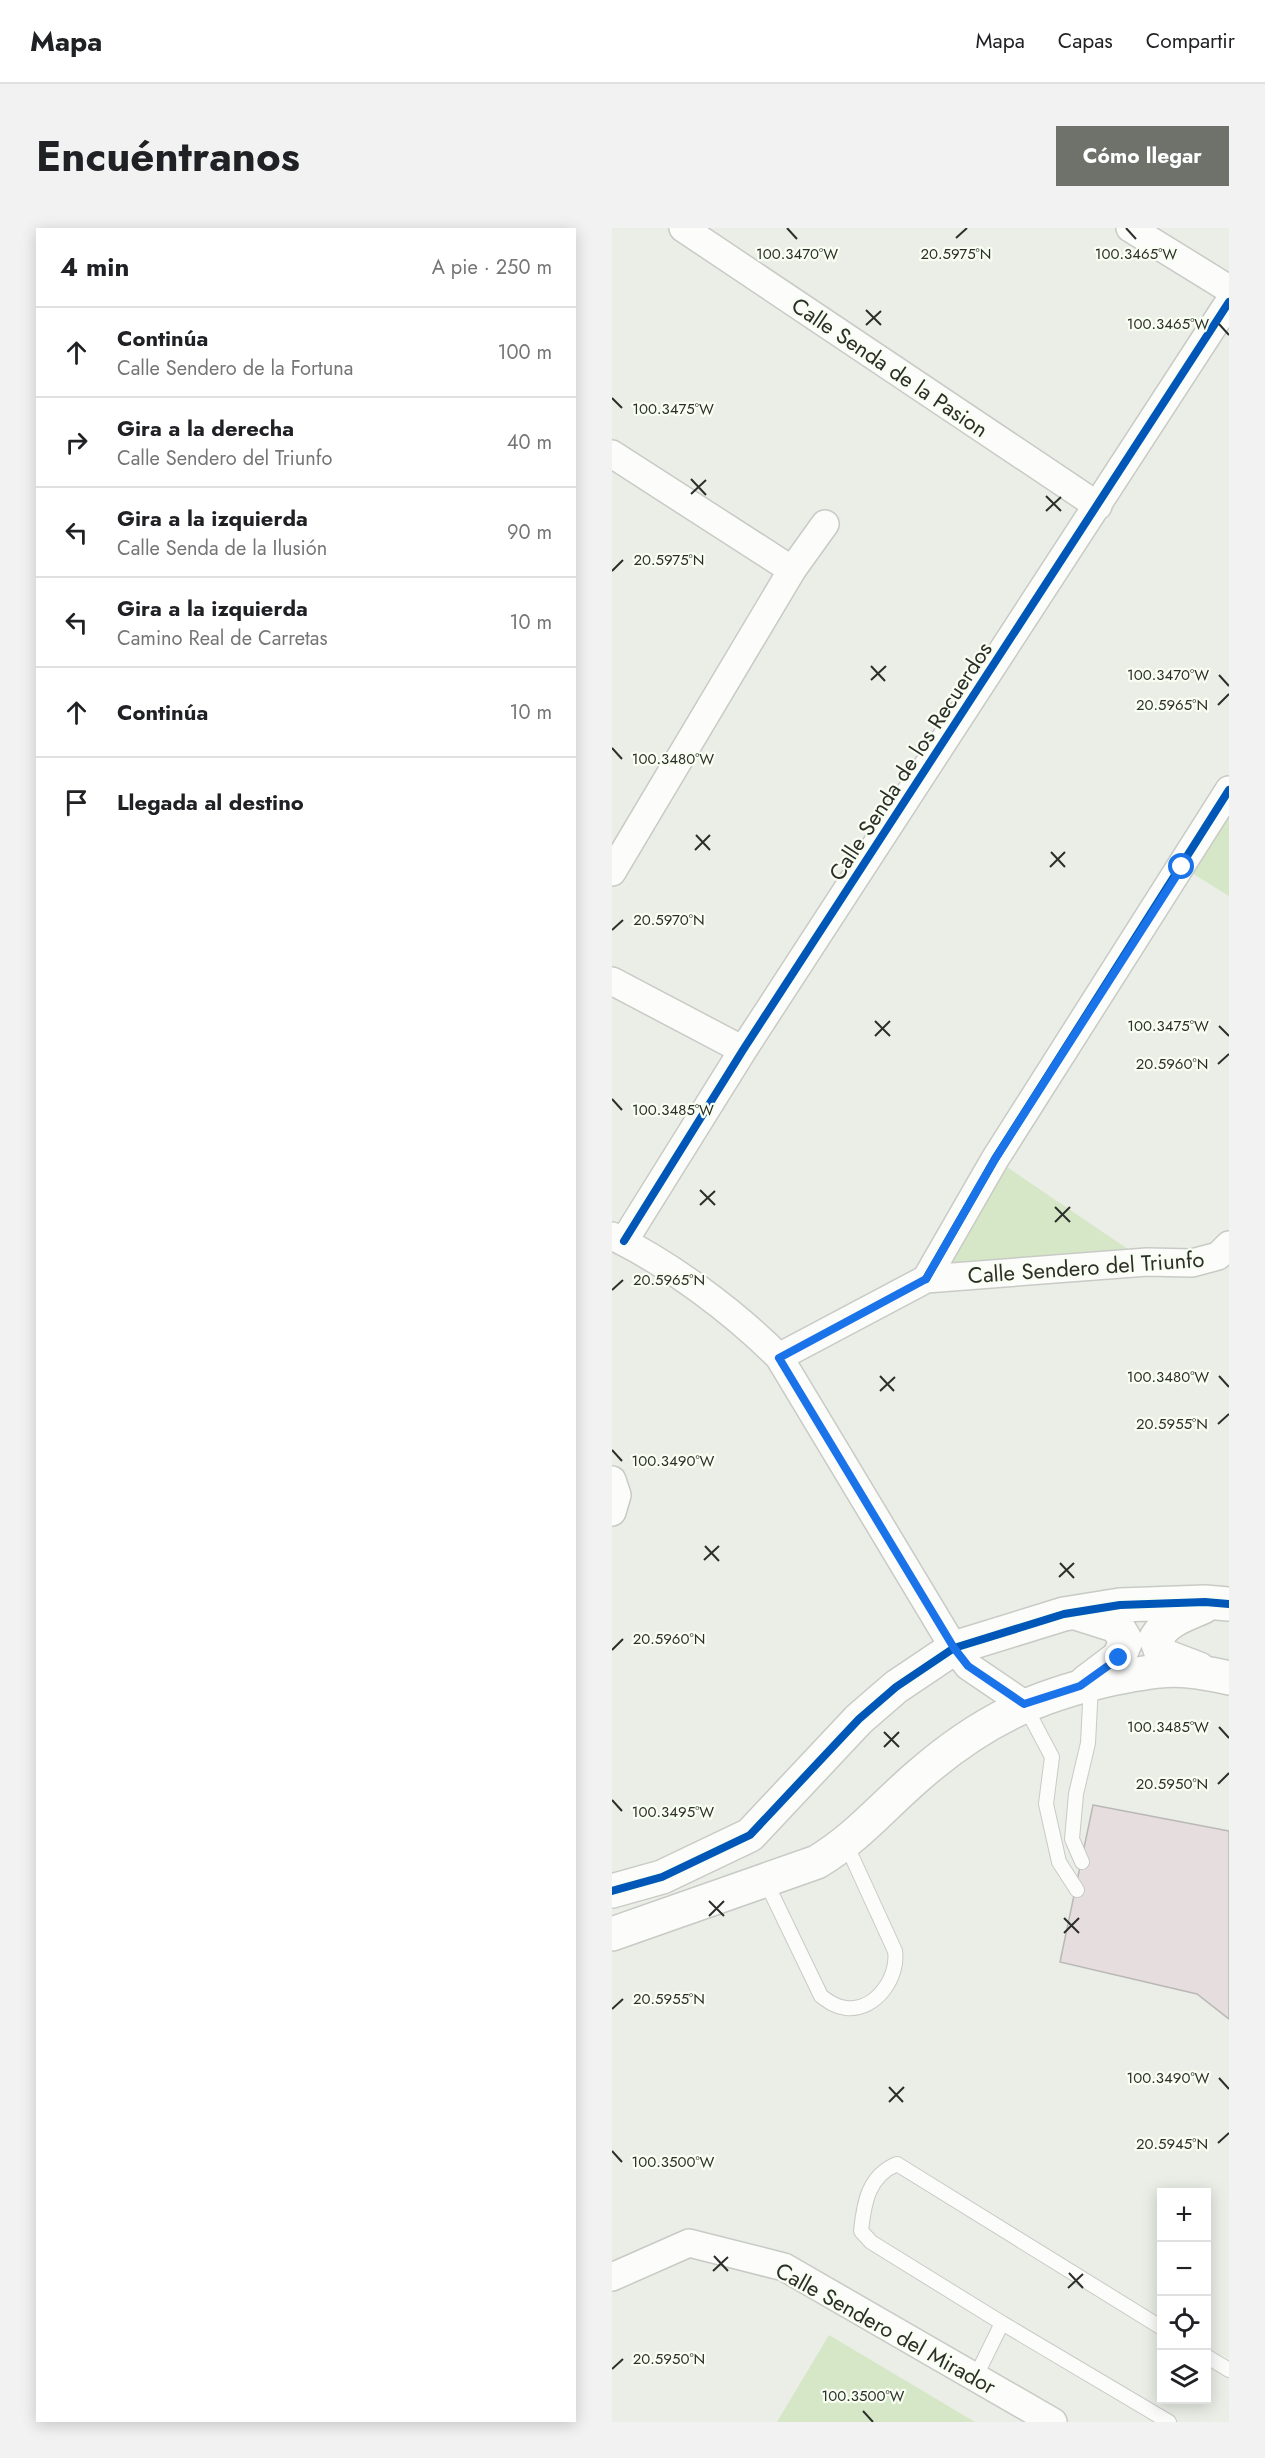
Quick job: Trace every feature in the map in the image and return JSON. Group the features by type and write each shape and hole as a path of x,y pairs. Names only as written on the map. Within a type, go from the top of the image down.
{"street":[{"name":"Calle Senda de la Pasion","path":"683,228 1098,506"},
{"path":"1130,228 1229,289"},
{"name":"Calle Senda de los Recuerdos","path":"618,1238 743,1050 1229,302"},
{"path":"612,454 792,570"},
{"path":"612,872 792,570 825,524"},
{"path":"926,1279 995,1159 1229,790"},
{"path":"612,981 743,1050"},
{"path":"618,1238 745,1323 779,1358 954,1648 968,1666 1024,1704"},
{"name":"Calle Sendero del Triunfo","path":"779,1358 926,1279 1148,1262 1192,1263 1218,1256 1229,1245"},
{"path":"612,1480 617,1495 612,1512"},
{"path":"612,1891 662,1877 750,1834 859,1719 896,1687 954,1648 1064,1614 1120,1605 1221,1603"},
{"path":"1221,1603 1173,1620 1162,1628 1156,1638 1162,1655 1222,1676"},
{"path":"1075,1613 1117,1626 1126,1641 1119,1658 1085,1685"},
{"path":"612,1934 766,1882 817,1862 846,1844 917,1776 969,1735 1024,1704 1085,1685 1133,1675 1187,1670 1222,1676"},
{"name":"Calle Sendero del Mirador","path":"612,2277 689,2243 784,2267 1053,2422"}],"lane":[{"path":"1082,1862 1072,1839 1076,1794 1088,1743 1085,1685"},
{"path":"1024,1704 1052,1757 1046,1804 1059,1862 1077,1890"},
{"path":"766,1882 821,1996 834,2005 849,2008 864,2004 885,1989 893,1977 897,1964 895,1951 846,1844"},
{"path":"1157,2326 897,2164 887,2168 873,2180 863,2210 861,2231 871,2242 1169,2422"},
{"path":"976,2376 1002,2323"},
{"path":"1211,2359 1229,2370"}],"green space":[{"path":"1229,800 1229,896 1182,867"},
{"path":"995,1159 1147,1262 926,1279"},
{"path":"829,2335 975,2422 777,2422"}],"building":[{"path":"1093,1805 1229,1831 1229,2019 1197,1994 1060,1962"}],"cycle path":[{"path":"624,1241 743,1050 1229,302"},
{"path":"926,1279 995,1159 1229,790"},
{"path":"612,1891 662,1877 750,1835 859,1719 896,1687 954,1648 1064,1614 1120,1605 1205,1602 1229,1604"}],"route":[{"path":"1119,1658 1080,1686 1024,1704 968,1666 954,1648 779,1358 926,1279 995,1159 1182,867"}]}
